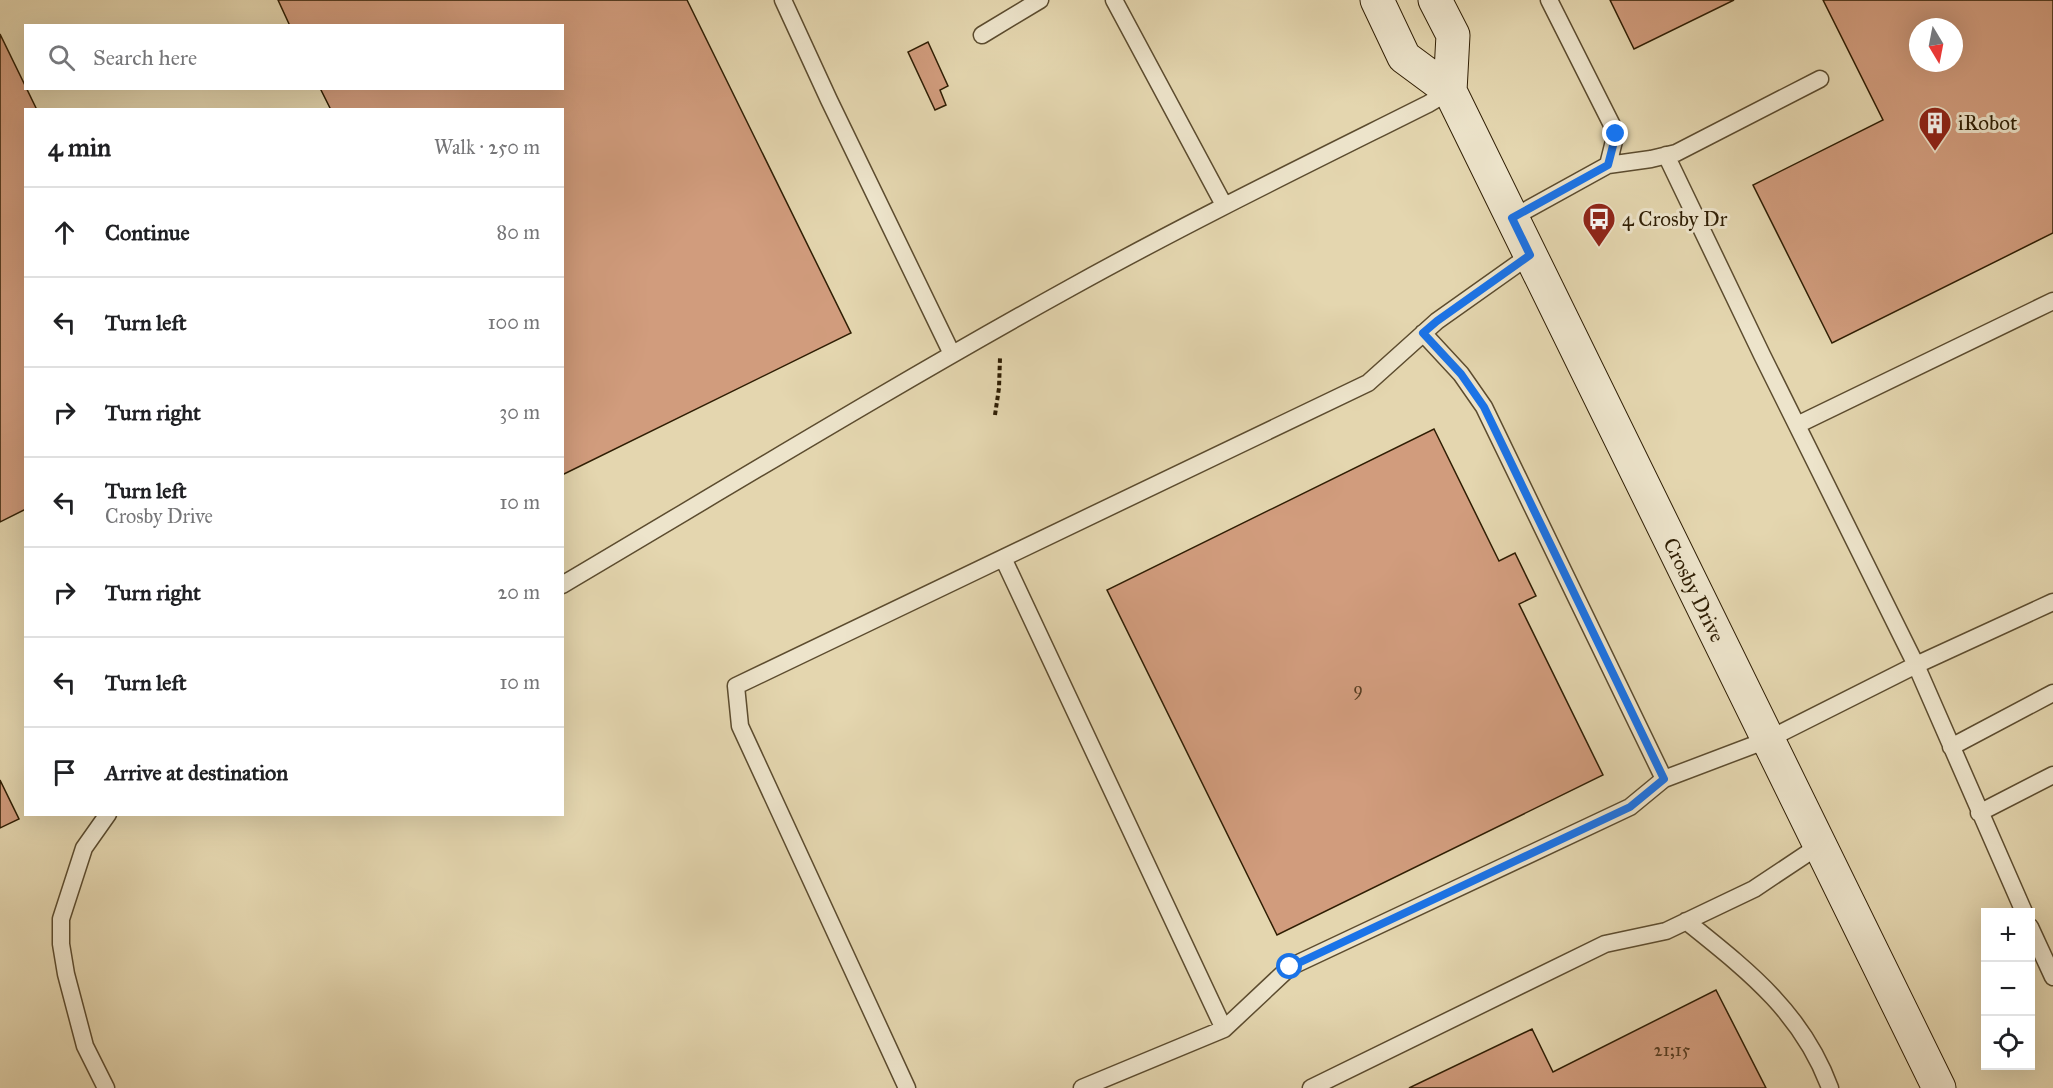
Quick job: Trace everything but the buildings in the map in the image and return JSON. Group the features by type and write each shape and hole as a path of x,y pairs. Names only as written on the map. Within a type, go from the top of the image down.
{"main road":[{"name":"Crosby Drive","path":"1377,0 1404,57 1450,91 1939,1088"},
{"name":"Crosby Drive","path":"1435,0 1453,35 1450,91"}],"lane":[{"path":"783,0 952,354"},
{"path":"982,34 1040,0"},
{"path":"1114,0 1224,206"},
{"path":"1549,0 1616,134 1608,165"},
{"path":"1512,218 1608,165 1676,153 1820,79"},
{"path":"564,584 842,417 952,354 1224,206 1450,91"},
{"path":"1666,155 1916,665 2022,908"},
{"path":"907,1088 740,726 735,686 1368,383 1446,314 1530,255"},
{"path":"1797,425 2053,301"},
{"path":"1423,333 1461,374 1484,407 1664,779"},
{"path":"1004,558 1224,1029"},
{"path":"1082,1088 1224,1029 1290,967 1630,807 1664,779 1767,740 1916,665 2053,602"},
{"path":"1951,747 2053,693"},
{"path":"1979,813 2053,775"},
{"path":"106,1088 85,1046 66,974 61,944 62,919 84,848 107,816"},
{"path":"1311,1088 1605,944 1666,931 1754,889 1820,845"},
{"path":"1686,921 1750,972 1790,1015 1823,1069 1830,1088"},
{"path":"2035,936 2053,977"}],"path":[{"path":"995,415 1000,358"}],"place":[{"name":"iRobot","path":"1935,152"},
{"name":"4 Crosby Dr","path":"1599,248"}],"route":[{"path":"1290,967 1630,807 1664,779 1484,407 1461,374 1423,333 1530,255 1512,218 1608,165 1616,134"}]}
